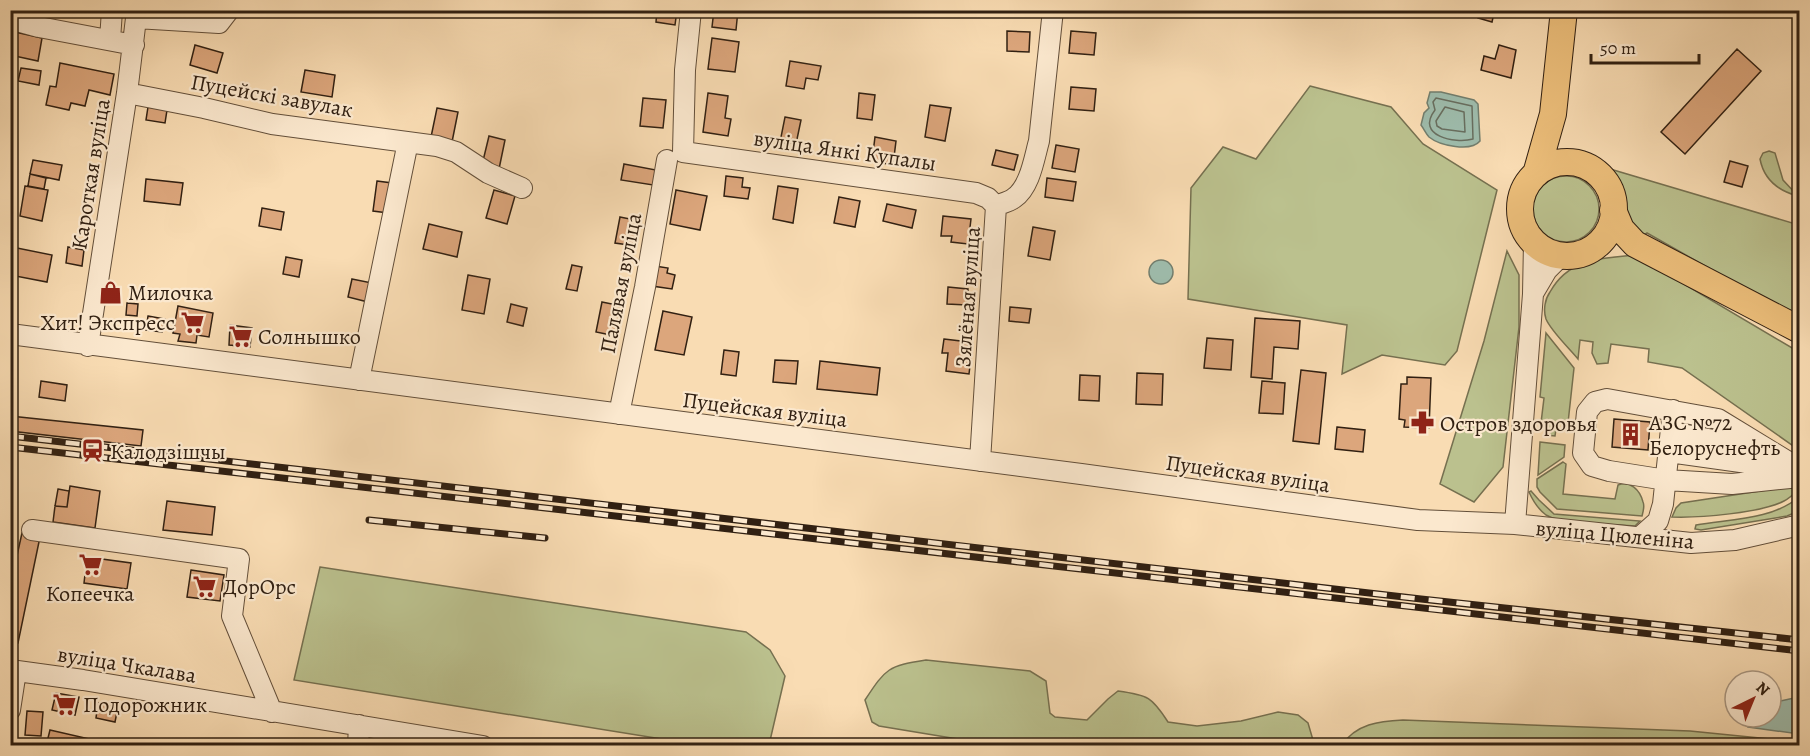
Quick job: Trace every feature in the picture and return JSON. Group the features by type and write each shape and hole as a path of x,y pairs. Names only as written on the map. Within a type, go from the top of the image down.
{"main road":[{"name":"вуліца Цюленіна","path":"1534,242 1525,230 1520,215 1521,200 1526,186 1536,174 1553,114 1564,10"},
{"name":"вуліца Цюленіна","path":"1553,114 1561,137 1579,164 1593,170 1604,181 1611,195 1613,210 1621,229 1635,244"},
{"path":"1536,174 1549,165 1563,162 1579,164"},
{"path":"1534,242 1547,251 1561,256 1578,255 1592,248 1604,238 1611,225 1613,210"},
{"path":"1592,248 1613,244 1635,244 1800,330"}],"street":[{"path":"110,40 112,10"},
{"path":"137,14 219,23 229,10"},
{"name":"Палявая вуліца","path":"619,414 675,156 691,10"},
{"name":"Зялёная вуліца","path":"980,461 996,206 1014,198 1022,190 1037,151 1053,10"},
{"name":"Кароткая вуліца","path":"88,345 137,14"},
{"path":"10,19 39,27 134,45"},
{"name":"Пуцейскі завулак","path":"127,93 272,124 437,146 456,152 488,173 522,188"},
{"path":"360,380 408,142"},
{"name":"вуліца Янкі Купалы","path":"675,156 976,193 988,198 996,206"},
{"name":"вуліца Цюленіна","path":"1534,242 1533,294 1515,524 1691,543 1735,540 1800,525"},
{"name":"вуліца Цюленіна","path":"1533,294 1547,270 1561,256"},
{"name":"Пуцейская вуліца","path":"10,334 980,461 1361,514 1515,524"},
{"path":"1800,469 1718,419 1607,399 1594,402 1587,412 1583,453 1592,466 1666,480 1732,483 1800,475"},
{"path":"1640,537 1658,521 1664,504 1673,410"},
{"path":"1671,432 1771,451"},
{"path":"1669,452 1755,464 1800,475"},
{"path":"32,530 239,559 232,616 272,712"},
{"path":"10,710 13,671"},
{"name":"вуліца Чкалава","path":"13,671 83,680 483,746"},
{"path":"358,725 358,746"}],"green space":[{"path":"1310,86 1391,107 1423,144 1497,190 1457,351 1445,365 1382,355 1342,374 1347,325 1188,299 1191,188 1223,147 1256,159"},
{"path":"1769,151 1775,153 1783,180 1798,196 1773,184 1765,173 1760,159 1763,153"},
{"path":"1600,166 1799,225 1799,319 1647,233 1644,235 1629,219 1618,190"},
{"path":"1566,176 1579,179 1589,186 1596,196 1599,209 1596,222 1589,232 1579,239 1566,242 1553,239 1543,232 1536,222 1533,209 1536,196 1543,186 1553,179"},
{"path":"1507,251 1519,275 1519,327 1503,467 1474,502 1440,484 1484,341"},
{"path":"1635,255 1799,352 1799,450 1682,368 1648,362 1649,349 1611,344 1608,363 1597,364 1592,353 1593,342 1580,340 1578,359 1556,334 1546,319 1546,301 1558,281 1567,272 1576,266 1598,259"},
{"path":"1546,333 1574,368 1568,423 1557,422 1555,436 1546,435 1547,424 1541,423 1544,398 1540,397"},
{"path":"1540,442 1565,445 1564,457 1538,475"},
{"path":"1563,462 1566,464 1563,494 1615,499 1618,485 1627,484 1634,487 1642,498 1644,505 1642,516 1557,509 1540,492 1537,479"},
{"path":"1787,487 1799,489 1784,501 1761,509 1713,516 1672,517 1681,503"},
{"path":"1531,491 1554,514 1640,521 1635,526 1564,521 1546,515 1534,502 1529,492"},
{"path":"1799,497 1799,511 1787,516 1701,530 1695,529 1696,525 1764,514 1788,505"},
{"path":"320,567 746,632 770,650 785,676 769,745 699,745 294,680"},
{"path":"926,660 1030,671 1046,681 1050,713 1055,717 1087,720 1118,691 1143,696 1153,702 1168,722 1197,726 1241,721 1278,712 1298,715 1308,723 1313,740 1312,745 994,745 879,726 872,722 865,700 878,681 889,670 903,664"},
{"path":"1385,721 1690,731 1799,742 1799,745 1342,745 1361,728"}],"water":[{"path":"1430,92 1441,92 1474,100 1478,104 1480,141 1463,147 1440,143 1429,137 1421,125 1424,113 1429,108 1427,103"},
{"path":"1161,260 1166,261 1172,267 1172,277 1166,283 1161,284 1156,283 1150,277 1149,272 1150,267 1156,261"},
{"path":"1799,697 1799,734 1763,729 1783,729 1783,700"}],"building":[{"path":"657,10 677,10 675,25 656,22"},
{"path":"714,10 738,10 736,30 712,27"},
{"path":"1106,10 1136,10 1135,17 1106,14"},
{"path":"1480,10 1504,10 1503,15 1494,13 1492,22 1478,18"},
{"path":"1007,31 1030,32 1029,52 1007,51"},
{"path":"1071,31 1096,33 1094,55 1069,53"},
{"path":"15,32 42,38 38,61 10,55"},
{"path":"712,38 739,42 735,72 708,69"},
{"path":"195,45 223,53 217,73 190,65"},
{"path":"1499,45 1516,50 1511,78 1481,70 1484,56 1495,59"},
{"path":"1737,49 1761,71 1685,154 1661,132"},
{"path":"790,61 821,66 818,80 806,78 804,89 786,86"},
{"path":"60,63 114,74 110,95 89,90 85,106 71,103 69,110 46,105 50,86 56,87"},
{"path":"21,68 41,71 39,85 18,81"},
{"path":"305,70 335,75 332,97 301,92"},
{"path":"1071,87 1096,89 1094,111 1069,109"},
{"path":"708,93 728,96 725,118 731,119 728,136 703,132"},
{"path":"859,93 875,95 872,120 857,118"},
{"path":"643,98 666,100 663,128 640,126"},
{"path":"930,105 951,108 945,141 925,137"},
{"path":"148,107 167,110 165,123 146,120"},
{"path":"437,108 458,112 452,142 431,137"},
{"path":"785,117 801,120 796,144 780,142"},
{"path":"489,136 505,140 499,169 482,165"},
{"path":"875,137 896,141 893,165 872,161"},
{"path":"1056,145 1079,149 1075,172 1052,168"},
{"path":"996,150 1018,155 1014,170 992,165"},
{"path":"33,160 62,165 59,180 30,174"},
{"path":"1730,161 1748,166 1742,187 1724,182"},
{"path":"624,164 656,170 653,185 621,180"},
{"path":"30,174 46,178 44,189 28,186"},
{"path":"726,176 743,178 742,187 750,188 748,199 724,196"},
{"path":"1047,178 1076,182 1073,201 1045,197"},
{"path":"146,179 183,183 180,205 144,201"},
{"path":"377,181 392,183 388,213 373,211"},
{"path":"25,186 48,190 42,221 20,216"},
{"path":"778,186 798,189 793,223 773,219"},
{"path":"494,190 515,196 507,224 486,218"},
{"path":"676,190 707,196 700,230 670,224"},
{"path":"839,197 860,201 855,227 834,223"},
{"path":"887,204 916,210 912,228 883,221"},
{"path":"262,208 284,212 281,230 259,226"},
{"path":"943,216 971,219 968,244 951,242 952,236 941,236"},
{"path":"620,217 640,221 636,246 615,243"},
{"path":"429,224 462,232 457,257 423,249"},
{"path":"1033,227 1055,231 1050,260 1028,256"},
{"path":"12,247 52,255 47,282 10,275"},
{"path":"68,247 84,250 82,266 66,263"},
{"path":"286,257 302,260 299,277 283,274"},
{"path":"572,265 582,267 577,291 566,289"},
{"path":"655,266 668,268 667,273 675,275 672,289 652,286"},
{"path":"468,275 490,279 484,314 462,310"},
{"path":"352,279 372,283 368,302 348,297"},
{"name":"Милочка","path":"107,284 115,285 114,301 105,299"},
{"path":"948,287 968,289 967,305 947,304"},
{"path":"602,302 622,306 616,336 596,332"},
{"path":"127,303 138,304 137,316 126,315"},
{"path":"511,304 527,308 523,326 507,322"},
{"path":"178,306 213,313 209,337 197,335 196,343 178,341 180,334 173,333"},
{"path":"1010,307 1031,309 1029,323 1009,321"},
{"path":"663,311 692,317 684,355 655,350"},
{"path":"148,316 165,319 162,332 146,330"},
{"path":"1255,318 1300,321 1298,349 1274,347 1272,379 1251,377"},
{"name":"Солнышко","path":"230,325 252,328 250,347 229,345"},
{"path":"1207,338 1233,340 1231,370 1204,368"},
{"path":"944,339 969,342 968,349 972,349 969,374 946,371 948,353 942,353"},
{"path":"724,350 739,352 736,376 721,374"},
{"path":"775,360 798,361 796,384 773,382"},
{"path":"820,361 880,368 877,395 817,389"},
{"path":"1301,370 1326,373 1319,444 1293,441"},
{"path":"1137,373 1163,374 1162,405 1136,404"},
{"path":"1080,375 1100,376 1099,401 1079,400"},
{"path":"1407,377 1431,378 1429,428 1404,427 1405,420 1399,419 1401,384 1407,384"},
{"path":"41,381 67,385 65,401 39,397"},
{"path":"1262,381 1285,383 1283,414 1259,413"},
{"path":"10,416 143,430 141,446 10,431"},
{"name":"АЗС №72 Белоруснефть","path":"1614,419 1650,422 1648,450 1612,447"},
{"path":"1337,427 1365,430 1363,452 1335,449"},
{"path":"70,486 100,491 95,528 53,522 55,506 67,507"},
{"path":"58,489 69,491 67,507 55,506"},
{"path":"167,501 215,507 212,535 163,530"},
{"path":"22,533 40,537 18,643 10,642 10,587"},
{"path":"87,557 131,563 127,589 84,583"},
{"name":"ДорОрс","path":"191,570 224,575 220,601 187,597"},
{"name":"Подорожник","path":"56,693 79,697 75,715 52,710"},
{"path":"98,703 118,707 115,722 96,718"},
{"path":"27,711 43,712 41,736 25,735"},
{"path":"50,730 107,743 107,746 46,746"}],"railway":[{"path":"10,436 1421,599 1800,640"},
{"path":"10,447 1800,651"},
{"path":"369,520 545,538"}],"place":[{"name":"Милочка","path":"110,292"},
{"name":"Хит! Экспресс","path":"193,322"},
{"name":"Солнышко","path":"240,336"},
{"name":"Остров здоровья","path":"1422,423"},
{"name":"АЗС №72 Белоруснефть","path":"1631,435"},
{"name":"Калодзішчы","path":"92,451"},
{"name":"Копеечка","path":"90,564"},
{"name":"ДорОрс","path":"205,586"},
{"name":"Подорожник","path":"65,704"}]}
